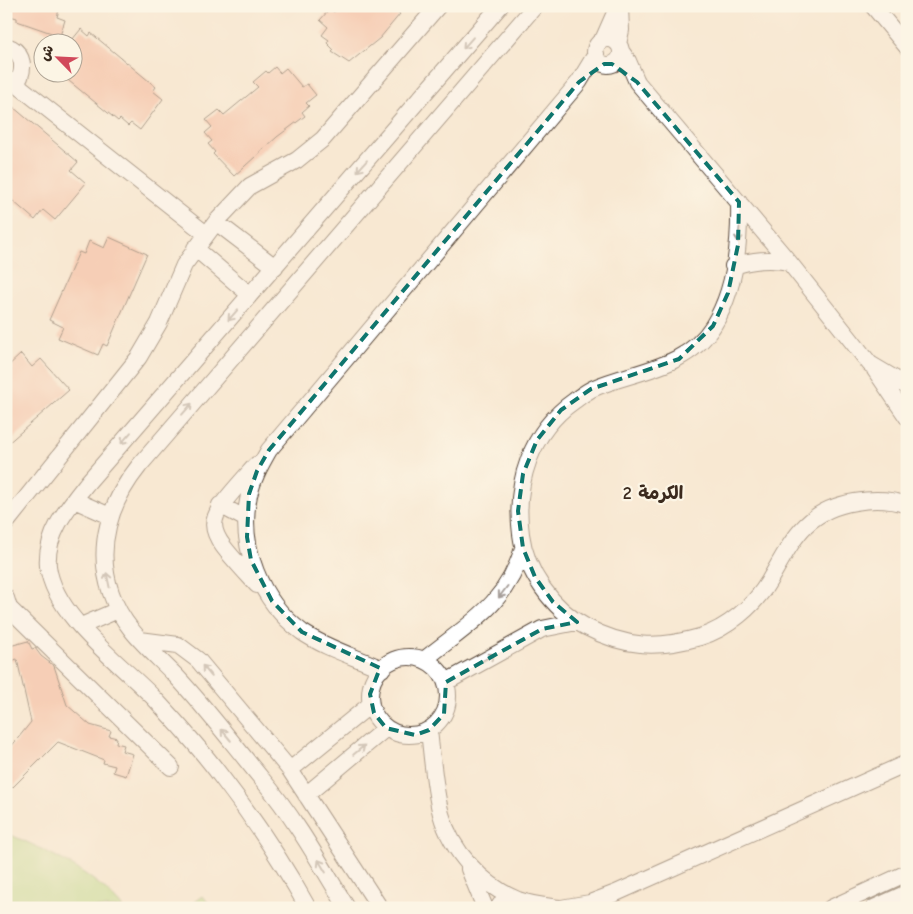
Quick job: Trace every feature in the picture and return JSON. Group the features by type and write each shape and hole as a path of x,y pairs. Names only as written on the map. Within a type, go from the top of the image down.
{"street":[{"path":"6,523 139,357 150,340 184,265 216,222 250,186 297,160 323,139 438,6"},
{"path":"308,908 288,873 220,775 154,698 69,613 54,588 48,565 52,541 61,516 74,500 500,6"},
{"path":"347,908 286,809 176,677 127,627 110,592 105,554 110,516 122,489 139,466 535,6"},
{"path":"382,668 302,632 222,546 216,537 213,526 215,515 220,505 269,450 579,82 609,53 621,30 619,6"},
{"path":"873,6 907,47"},
{"path":"6,46 16,50 22,63 20,77 11,85 206,234"},
{"path":"609,53 628,61 637,82 790,262 870,364 907,417"},
{"path":"739,202 738,245 728,293 713,326 700,341 679,358 654,370 591,389 561,410 538,440 523,474 518,511 523,548 535,577 553,602 577,622 606,638 639,645 672,644 705,636 729,622 750,604 768,583 784,551 800,530 819,514 842,504 870,500 904,502"},
{"path":"216,222 275,267"},
{"path":"195,248 250,295"},
{"path":"733,266 762,259 790,262"},
{"path":"870,364 907,386"},
{"path":"269,450 257,471 249,494 246,519 251,560 260,581 272,601"},
{"path":"74,500 110,516"},
{"path":"220,505 246,519"},
{"path":"222,546 247,537"},
{"path":"424,660 495,603 508,586 517,568 523,548"},
{"path":"6,598 9,608 170,767"},
{"path":"81,626 118,610"},
{"path":"446,682 542,629 577,622"},
{"path":"140,640 170,643 192,654 290,770 380,908"},
{"path":"401,658 424,660 433,665 446,682 447,704 437,723 429,730 415,735 400,734 386,728 374,713 371,704 372,685 382,668 401,658"},
{"path":"290,770 371,704"},
{"path":"306,795 386,728"},
{"path":"429,730 441,814 450,837 464,858 502,901 531,906 561,908 585,906 907,763"},
{"path":"464,858 485,908"},
{"path":"831,908 907,873"},
{"path":"874,908 907,893"}],"highlighted area":[{"path":"604,64 612,64 637,82 739,202 738,245 728,293 713,326 679,359 591,389 561,410 537,440 523,474 518,511 523,548 535,577 553,602 577,622 542,629 446,682 444,714 429,730 415,735 386,728 374,713 370,694 380,668 302,632 272,601 251,560 247,537 249,494 257,471 269,450 579,82"}],"green space":[{"path":"6,833 53,855 84,873 112,895 123,908 6,908"},
{"path":"203,896 212,908 187,908"}],"building":[{"path":"13,6 60,6 57,17 65,20 61,32 49,32 17,21 17,18 10,16"},
{"path":"338,6 391,6 400,14 380,38 349,63 332,52 334,50 327,43 329,40 322,35 328,27 320,20 330,9 334,12"},
{"path":"81,29 89,36 91,33 156,87 153,91 163,99 140,130 131,123 128,126 120,119 118,121 70,82 82,82 82,32 79,32"},
{"path":"275,67 280,73 286,68 302,87 307,84 316,95 306,103 309,106 302,112 305,116 277,137 234,176 213,154 215,152 208,144 212,141 205,133 212,127 206,120 219,110 224,115 258,87 253,82 266,71 268,73"},
{"path":"6,101 78,162 71,170 86,183 55,220 43,210 35,220 6,195"},
{"path":"109,237 147,254 107,346 103,344 98,355 58,338 63,327 49,320 79,252 84,254 89,241 104,248"},
{"path":"21,354 32,367 41,359 69,390 6,445 6,368"},
{"path":"28,641 32,649 35,648 41,656 54,666 67,705 90,725 111,731 109,736 117,738 116,743 124,745 122,751 133,754 126,776 113,772 115,766 103,763 104,760 58,742 13,787 6,781 6,753 31,722 17,659 9,662 6,647"}],"district":[{"name":"الكرمة 2","path":"653,493"}]}
